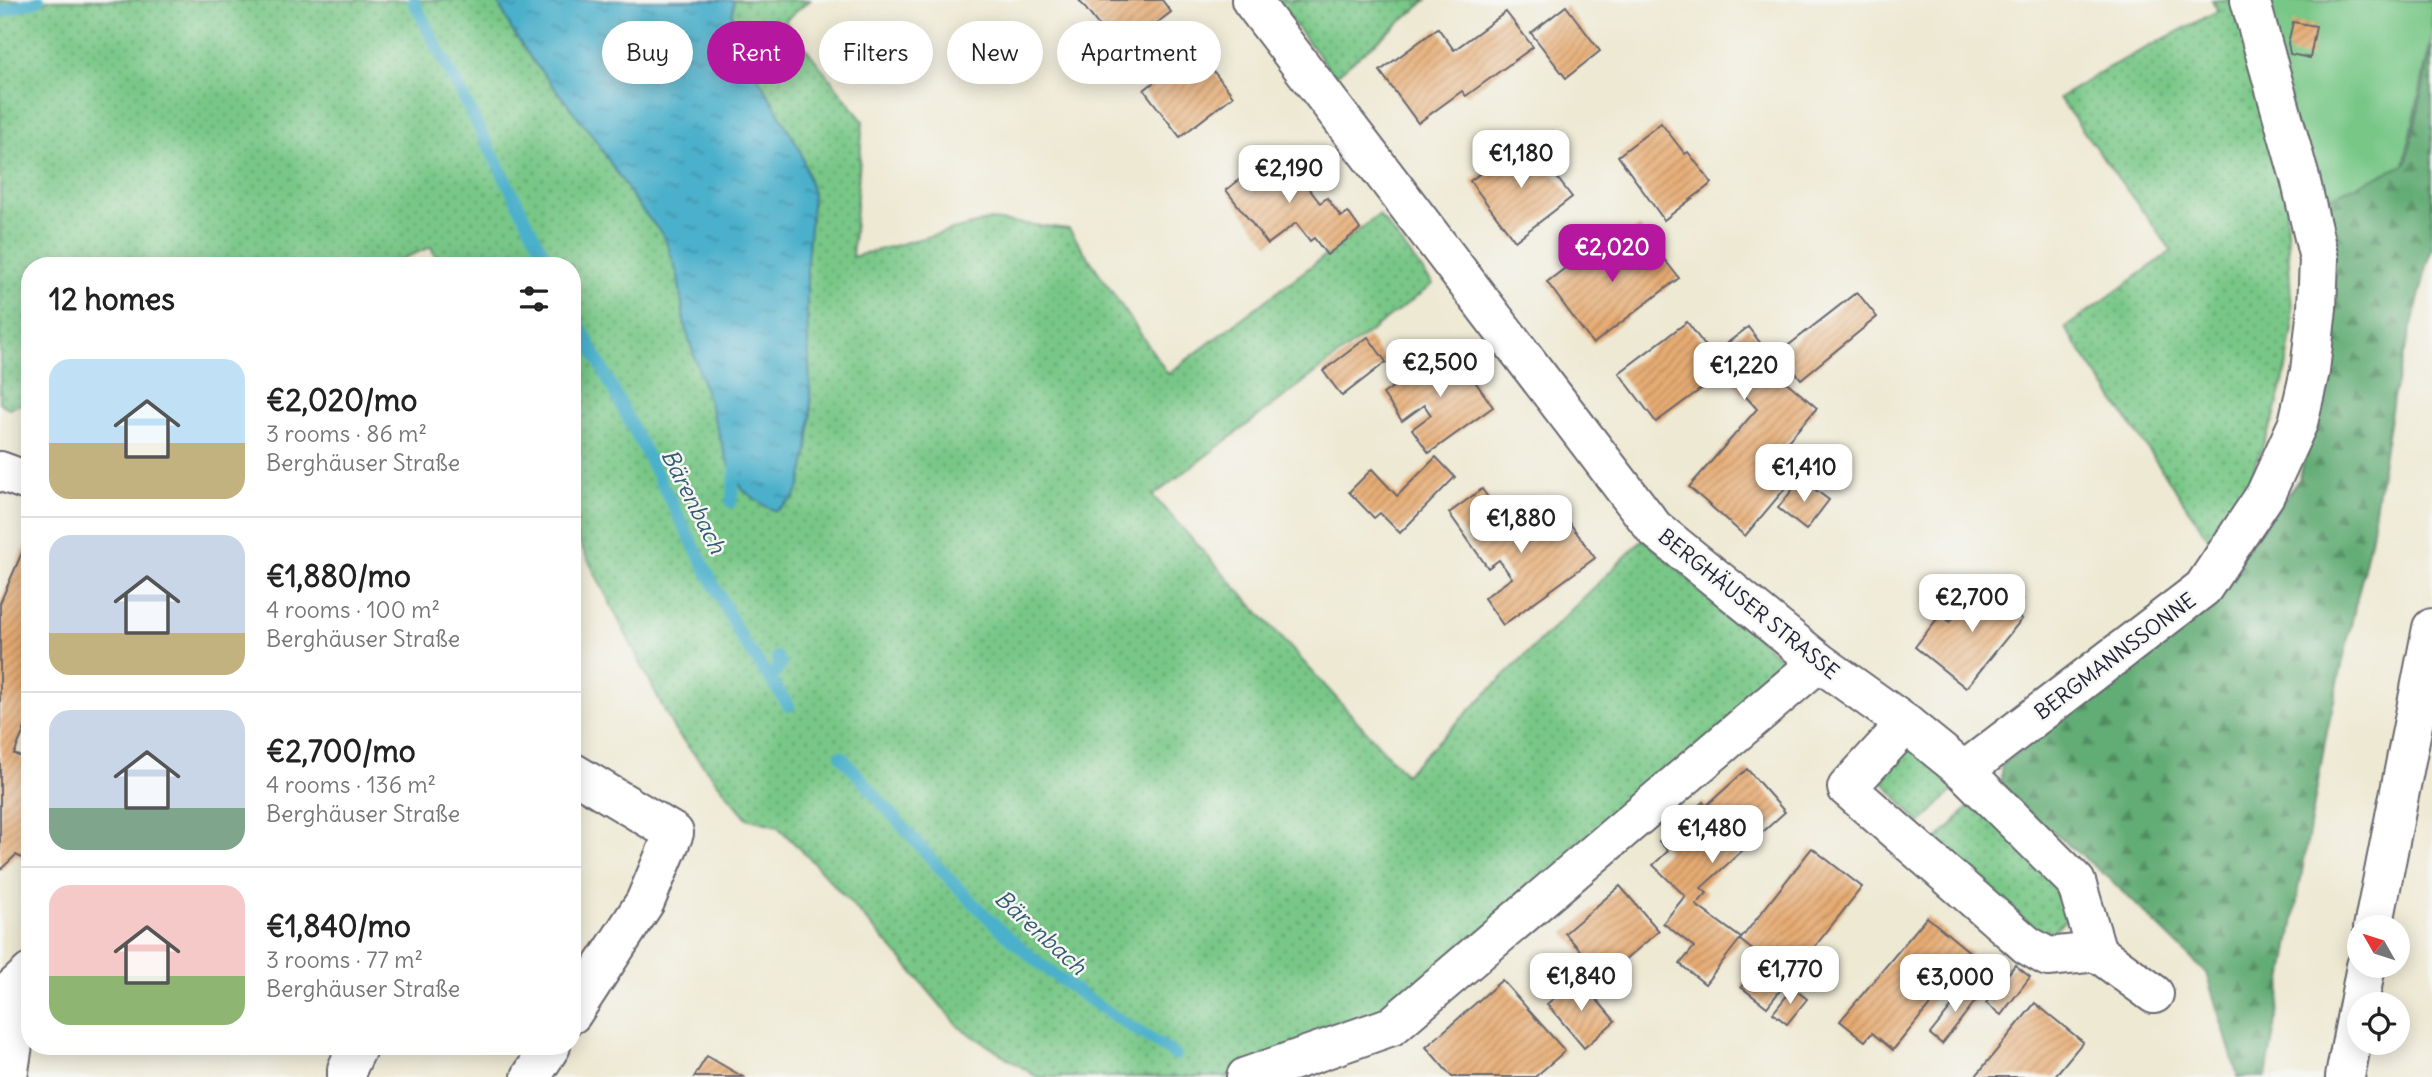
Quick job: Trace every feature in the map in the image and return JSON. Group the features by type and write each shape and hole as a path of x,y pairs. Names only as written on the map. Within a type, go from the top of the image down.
{"main road":[{"name":"BERGHÄUSER STRASSE","path":"1251,0 1654,528 1819,662 1906,724 1964,771 2076,882 2097,952"},
{"name":"BERGMANNSSONNE","path":"1964,771 2203,588 2265,495 2298,423 2310,371 2319,259 2300,178 2250,0"},
{"path":"0,471 21,479"},
{"path":"2376,915 2432,628"},
{"path":"1246,1077 1392,1026 1819,662"},
{"path":"1906,724 1847,788 2027,945 2048,957 2097,952 2154,994"},
{"path":"581,777 674,833 645,902 581,1000"},
{"path":"2345,1077 2364,978"},
{"path":"0,1000 21,982"},
{"path":"0,1008 14,1038 8,1077"},
{"path":"347,1077 347,1069 354,1055"},
{"path":"531,1077 545,1055"}],"green space":[{"path":"0,0 810,0 785,21 707,21 707,84 805,84 805,47 819,65 819,84 834,84 863,121 852,257 990,220 1069,229 1168,374 1379,215 1433,284 1153,496 1405,774 1643,539 1791,667 1391,1019 1270,1077 1037,1077 959,1027 899,956 813,862 777,826 747,818 675,731 581,546 581,257 436,257 431,247 406,257 21,257 21,404 9,408 0,403"},
{"path":"1275,0 1427,0 1335,76"},
{"path":"2212,0 2256,0 2318,205 2286,213 2293,329 2285,374 2275,415 2247,486 2211,542 2065,328 2172,251 2059,98 2109,67 2218,11"},
{"path":"2256,0 2432,0 2432,36 2404,165 2330,197 2318,205"},
{"path":"2432,46 2432,247 2393,398 2370,541 2326,736 2266,1077 2237,1077 2206,973 2109,878 2023,808 2001,783 2001,766 2208,599 2299,479 2319,405 2333,300 2330,197 2407,161"},
{"path":"1909,743 1959,784 1920,824 1876,773"},
{"path":"1980,795 2053,884 2067,918 2053,931 2036,932 1936,841"}],"water":[{"path":"497,0 734,0 732,21 707,21 707,84 762,84 800,150 813,194 807,260 811,413 808,450 800,487 794,498 776,511 743,490 727,460 685,327 678,276 664,236 640,208 590,132 532,60 512,30"}],"building":[{"path":"1079,0 1162,0 1171,12 1159,21 1095,21"},
{"path":"1566,6 1600,51 1566,78 1531,33"},
{"path":"1506,12 1533,47 1466,96 1462,91 1418,123 1380,71 1438,28 1454,50"},
{"path":"2293,22 2316,26 2310,58 2290,54 2288,43"},
{"path":"1221,81 1233,96 1180,137 1144,90 1152,84 1221,84"},
{"path":"1661,123 1712,183 1664,220 1618,156"},
{"path":"1527,139 1572,197 1515,241 1470,181"},
{"path":"1279,150 1320,203 1327,198 1341,217 1348,212 1360,229 1327,255 1314,238 1310,241 1296,223 1268,244 1226,190"},
{"path":"1639,227 1679,278 1593,344 1547,282 1595,245 1603,255"},
{"path":"1857,292 1877,317 1801,379 1793,369 1783,379 1817,408 1766,466 1788,485 1745,536 1689,487 1757,409 1724,372 1656,422 1619,373 1687,322 1712,355 1748,327 1772,358"},
{"path":"1368,337 1386,362 1342,396 1323,371"},
{"path":"1450,346 1493,407 1429,453 1412,429 1431,415 1424,405 1402,421 1383,394"},
{"path":"1436,457 1455,477 1400,533 1380,513 1374,518 1349,492 1372,469 1397,496"},
{"path":"1801,479 1829,500 1806,530 1778,508"},
{"path":"1482,489 1521,544 1563,514 1595,558 1503,625 1484,598 1512,578 1499,560 1488,568 1449,513"},
{"path":"21,555 21,737 14,754 21,757 21,858 16,855 0,870 0,603"},
{"path":"2003,583 2023,599 2013,612 2022,619 1966,688 1915,647 1941,614 1950,622 1977,588 1990,599"},
{"path":"1747,769 1785,812 1701,888 1707,893 1696,905 1741,938 1705,984 1680,964 1694,947 1663,923 1685,896 1653,865 1668,851 1659,841 1703,802 1706,806"},
{"path":"1812,848 1862,887 1767,1007 1741,987 1763,958 1740,940"},
{"path":"1620,886 1659,931 1604,978 1565,933"},
{"path":"1927,917 1972,954 1893,1050 1872,1033 1865,1041 1840,1021"},
{"path":"2015,965 2030,977 2001,1015 1986,1003"},
{"path":"1578,978 1615,1021 1584,1048 1547,1004"},
{"path":"1502,980 1565,1051 1535,1077 1452,1077 1426,1047"},
{"path":"1969,985 1981,994 1942,1044 1930,1034"},
{"path":"1793,988 1807,999 1787,1024 1773,1013"},
{"path":"2035,1003 2083,1042 2054,1077 1975,1077"},
{"path":"707,1056 743,1077 694,1077"}],"waterway":[{"name":"Bärenbach","path":"0,12 39,0"},
{"name":"Bärenbach","path":"413,0 545,257"},
{"name":"Bärenbach","path":"581,327 742,639 789,706"},
{"path":"731,502 737,460"},
{"path":"770,678 781,665 777,657"},
{"name":"Bärenbach","path":"841,756 944,873 1030,956 1112,1015 1176,1055"}]}
